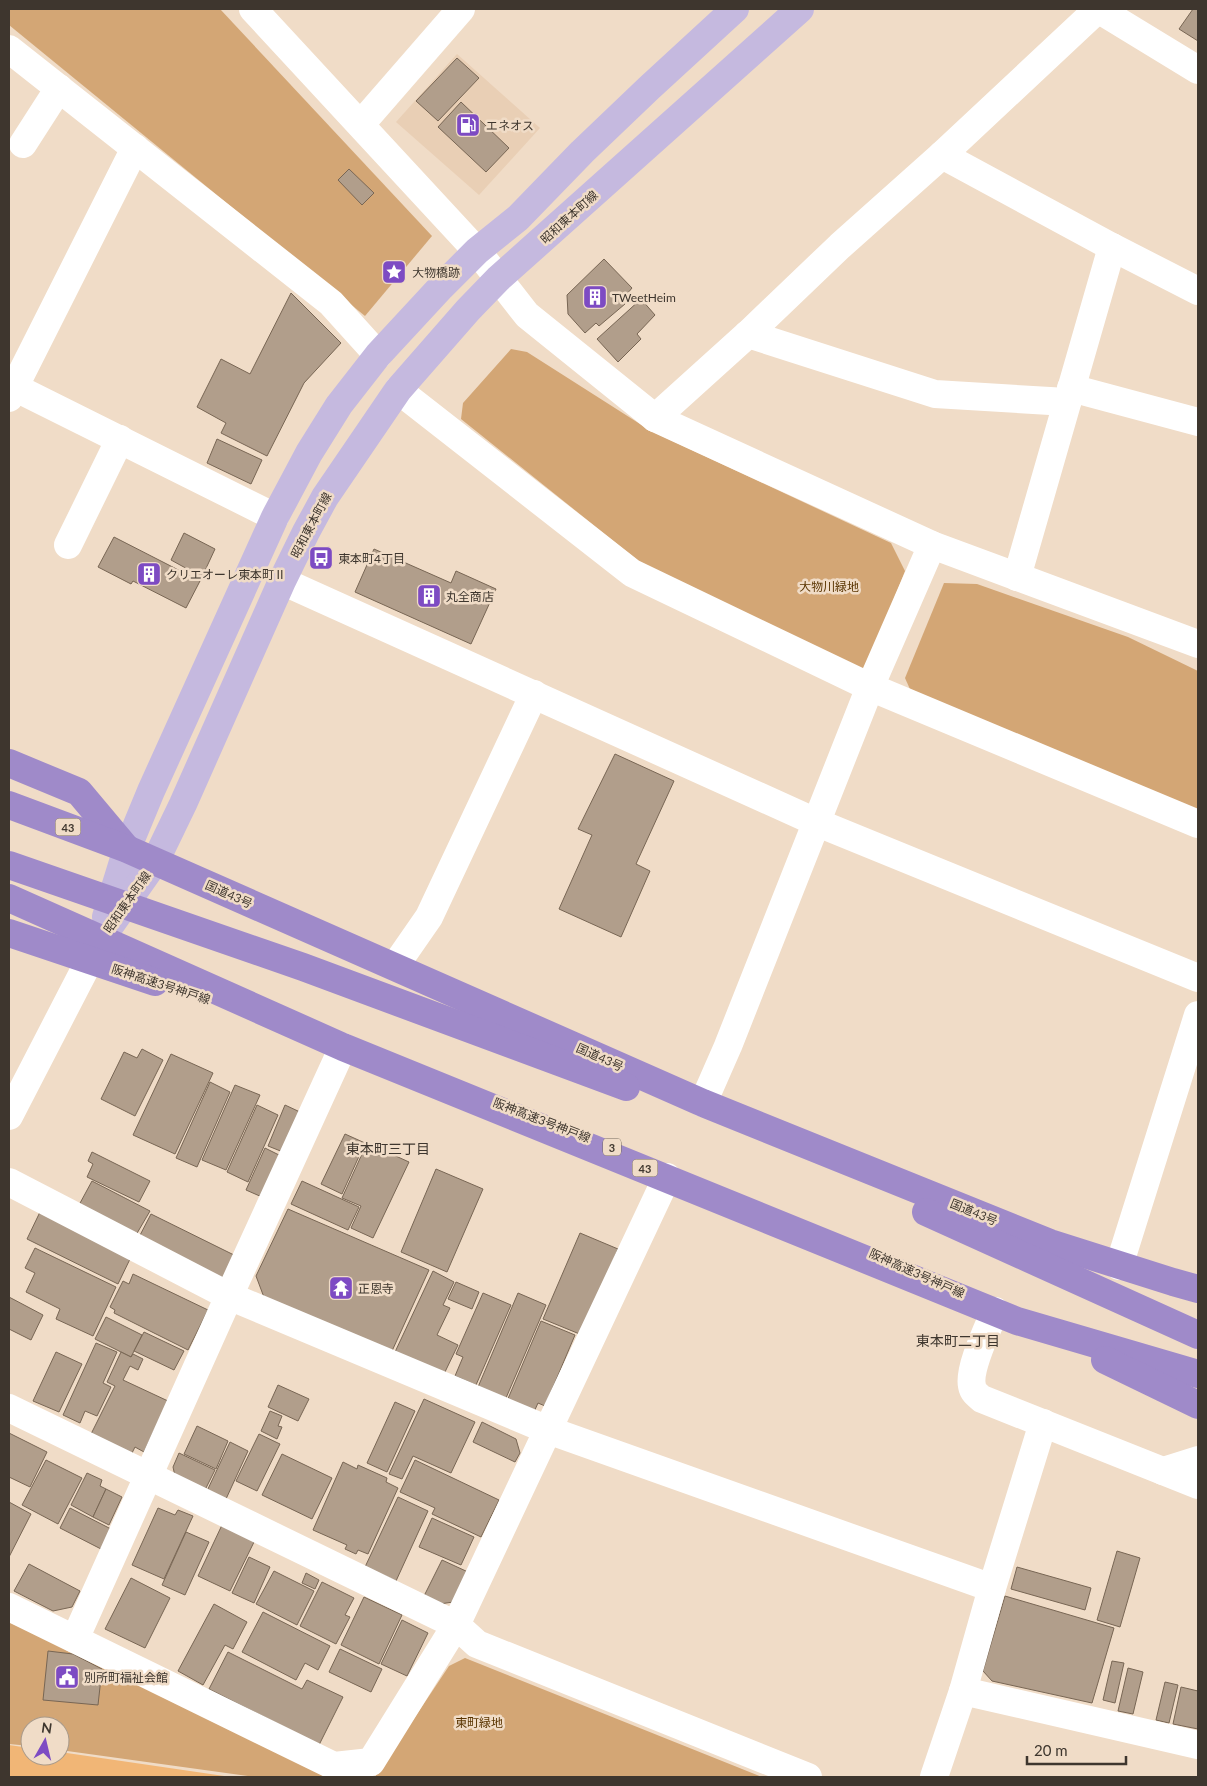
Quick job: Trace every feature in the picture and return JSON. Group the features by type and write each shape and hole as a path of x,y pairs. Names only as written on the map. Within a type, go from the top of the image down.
{"highway":[{"path":"9,763 80,792 127,849"},
{"name":"国道43号","path":"9,805 127,849 703,1102 1050,1243 1198,1289"},
{"path":"9,865 312,970 704,1116 908,1204 1198,1335"},
{"name":"43","path":"15,902 343,1047 995,1311 1018,1320 1198,1374"},
{"name":"阪神高速3号神戸線","path":"9,933 336,1042 733,1192 920,1273 1198,1406"},
{"path":"1096,1344 1198,1406"}],"main road":[{"name":"昭和東本町線","path":"100,940 127,849 150,791 275,518 309,454 339,405 378,355 441,286 477,251 518,218 616,120 735,9"},
{"name":"昭和東本町線","path":"100,940 155,862 306,532 325,498 398,390 468,310 498,279 800,9"}],"street":[{"path":"253,9 361,124 449,223 477,251 527,315 654,418 932,545 1198,644"},
{"path":"361,124 461,9"},
{"path":"654,418 748,334 840,246 1098,9 1198,70"},
{"path":"9,48 331,303 378,355"},
{"path":"22,144 59,88"},
{"path":"135,148 12,392 120,439 275,518"},
{"path":"942,154 1112,247 1198,291"},
{"path":"1017,577 1112,247"},
{"path":"748,334 935,394 1069,395 1198,422"},
{"path":"398,390 632,573 870,688 1198,824"},
{"path":"68,545 120,439"},
{"path":"703,1102 728,1046 818,823 870,688 932,545"},
{"path":"282,581 818,823 1198,978"},
{"path":"395,966 430,917 534,694"},
{"path":"9,1116 100,940"},
{"path":"1119,1266 1198,1015"},
{"path":"75,1639 228,1296 343,1047"},
{"path":"9,1607 334,1766 371,1762 456,1624 667,1177"},
{"path":"9,1182 228,1296 548,1430 992,1588"},
{"path":"995,1311 972,1369 971,1384 974,1392 982,1398 1198,1485"},
{"path":"9,1408 148,1477 456,1624 477,1644 808,1777"},
{"path":"934,1777 963,1691 992,1588 1044,1423"},
{"path":"1163,1471 1198,1460"},
{"path":"963,1691 1198,1745"}],"shaded area":[{"name":"エネオス","path":"457,54 540,128 479,195 396,122"},
{"path":"9,1745 20,1747 20,1766 70,1766 70,1753 231,1777 9,1777"}],"green space":[{"path":"9,9 220,9 432,236 365,316 9,25"},
{"name":"大物川緑地","path":"511,349 527,352 651,431 891,543 905,571 867,667 854,670 656,575 461,419 463,403"},
{"path":"944,583 977,584 1128,637 1198,671 1198,811 913,696 905,678"},
{"path":"9,1622 338,1777 255,1777 70,1751 70,1716 20,1716 20,1745 9,1744"},
{"name":"東町緑地","path":"465,1658 762,1777 375,1777 449,1666"}],"building":[{"path":"1193,9 1198,9 1198,41 1179,29"},
{"path":"457,58 479,78 438,121 416,101"},
{"path":"461,102 509,148 486,172 438,127"},
{"path":"349,169 374,193 362,205 338,180"},
{"name":"TWeetHeim","path":"604,259 632,288 622,300 625,304 599,326 596,323 585,333 568,314 567,295"},
{"path":"291,293 341,343 304,383 267,456 221,433 226,423 197,407 221,359 250,374"},
{"path":"641,299 655,315 637,334 641,339 618,362 597,339"},
{"path":"217,439 262,460 251,484 207,463"},
{"path":"184,533 215,549 202,577 171,560"},
{"name":"クリエオーレ東本町Ⅱ","path":"114,537 200,581 186,608 133,581 131,584 98,567"},
{"name":"丸全商店","path":"374,549 451,583 456,571 496,589 471,644 355,592"},
{"path":"615,754 674,781 636,864 650,871 621,937 559,909 592,835 578,829"},
{"path":"142,1049 163,1060 135,1116 101,1099 124,1052 137,1058"},
{"path":"171,1054 213,1073 175,1154 133,1135"},
{"path":"210,1082 230,1092 197,1167 176,1158"},
{"path":"235,1085 260,1095 226,1170 202,1160"},
{"path":"257,1105 278,1115 248,1182 227,1172"},
{"path":"285,1105 300,1112 283,1152 268,1146"},
{"path":"345,1134 365,1143 342,1194 321,1184"},
{"path":"367,1143 409,1162 373,1238 351,1228 361,1206 342,1198"},
{"path":"265,1148 281,1156 262,1197 246,1190"},
{"path":"92,1152 150,1181 139,1202 87,1177 93,1164 88,1161"},
{"path":"436,1169 483,1189 447,1272 401,1252"},
{"path":"92,1181 150,1211 136,1235 79,1205"},
{"path":"302,1181 359,1207 348,1230 291,1204"},
{"name":"正恩寺","path":"288,1209 429,1270 392,1351 265,1300 256,1276"},
{"path":"40,1212 131,1257 118,1284 27,1239"},
{"path":"151,1214 236,1256 222,1284 137,1241"},
{"path":"580,1233 618,1249 582,1335 543,1319"},
{"path":"35,1248 116,1287 93,1336 56,1319 60,1309 26,1292 35,1273 25,1268"},
{"path":"433,1271 454,1282 443,1305 450,1308 437,1335 458,1345 444,1374 395,1352"},
{"path":"133,1274 208,1310 188,1350 114,1313 115,1310 110,1307 123,1281 129,1284"},
{"path":"456,1282 479,1292 472,1309 448,1299"},
{"path":"483,1293 511,1305 476,1385 455,1376 463,1357 456,1354"},
{"path":"518,1293 546,1305 506,1398 478,1387"},
{"path":"9,1297 43,1315 31,1340 9,1329"},
{"path":"106,1317 142,1335 131,1357 95,1339"},
{"path":"541,1321 575,1335 545,1406 538,1403 534,1412 507,1401"},
{"path":"144,1332 184,1351 174,1370 134,1351"},
{"path":"96,1343 117,1352 103,1383 111,1387 97,1416 85,1411 80,1423 63,1415"},
{"path":"56,1352 82,1364 59,1412 33,1401"},
{"path":"121,1352 131,1357 133,1354 143,1359 138,1370 130,1366 123,1380 168,1401 144,1452 135,1447 131,1455 90,1436 115,1386 107,1382"},
{"path":"278,1385 309,1399 298,1421 268,1407"},
{"path":"424,1399 475,1422 451,1473 413,1456 402,1479 389,1474"},
{"path":"395,1402 415,1411 387,1472 367,1463"},
{"path":"270,1411 282,1416 278,1426 282,1427 277,1439 261,1431"},
{"path":"482,1422 516,1439 520,1453 515,1462 473,1442"},
{"path":"197,1426 228,1441 216,1469 184,1454"},
{"path":"9,1433 47,1452 30,1487 9,1477"},
{"path":"259,1434 280,1444 257,1491 236,1481"},
{"path":"230,1442 248,1451 226,1499 207,1491"},
{"path":"179,1453 215,1470 205,1490 175,1476 173,1467"},
{"path":"282,1454 332,1478 312,1519 262,1495"},
{"path":"46,1460 82,1478 58,1524 22,1505"},
{"path":"415,1460 499,1500 481,1537 432,1514 435,1508 400,1492"},
{"path":"343,1462 357,1469 358,1465 387,1478 386,1482 398,1488 368,1554 358,1550 356,1554 345,1549 347,1545 313,1530"},
{"path":"87,1473 102,1480 100,1486 106,1489 93,1517 71,1505"},
{"path":"106,1489 122,1497 109,1525 93,1517"},
{"path":"398,1497 428,1511 396,1581 365,1567"},
{"path":"9,1502 31,1514 9,1557"},
{"path":"70,1508 111,1529 101,1549 60,1528"},
{"path":"158,1508 175,1515 178,1510 193,1516 164,1579 132,1565"},
{"path":"432,1518 474,1537 461,1565 419,1547"},
{"path":"222,1525 255,1540 230,1591 198,1576"},
{"path":"186,1532 209,1542 185,1595 162,1585"},
{"path":"1117,1551 1140,1558 1120,1627 1097,1620"},
{"path":"249,1557 270,1567 254,1603 232,1593"},
{"path":"442,1560 468,1572 453,1602 433,1605 422,1600"},
{"path":"29,1564 80,1591 72,1607 53,1611 14,1591"},
{"path":"1017,1567 1091,1588 1085,1610 1011,1589"},
{"path":"274,1571 314,1591 297,1625 256,1604"},
{"path":"306,1573 319,1580 315,1589 302,1583"},
{"path":"131,1578 170,1598 145,1648 105,1629"},
{"path":"322,1582 354,1598 345,1615 350,1617 336,1644 300,1626"},
{"path":"1005,1596 1114,1628 1092,1703 992,1681 983,1671"},
{"path":"364,1597 402,1615 379,1664 341,1645"},
{"path":"214,1604 247,1622 233,1649 225,1645 203,1685 178,1671"},
{"path":"263,1612 330,1646 318,1670 305,1663 296,1680 242,1652"},
{"path":"402,1620 428,1633 407,1676 381,1664"},
{"path":"340,1649 382,1669 371,1692 329,1672"},
{"path":"48,1651 73,1654 102,1669 98,1705 43,1700"},
{"path":"228,1652 302,1689 307,1680 343,1697 319,1745 209,1689"},
{"path":"1112,1661 1124,1663 1115,1703 1103,1700"},
{"path":"1128,1668 1143,1672 1133,1714 1118,1711"},
{"path":"1165,1682 1178,1685 1169,1723 1156,1720"},
{"path":"1181,1687 1198,1691 1198,1729 1173,1724"}],"place":[{"name":"エネオス","path":"468,125"},
{"name":"大物橋跡","path":"394,272"},
{"name":"TWeetHeim","path":"595,297"},
{"name":"東本町4丁目","path":"321,558"},
{"name":"クリエオーレ東本町Ⅱ","path":"149,574"},
{"name":"丸全商店","path":"429,596"},
{"name":"正恩寺","path":"341,1288"},
{"name":"別所町福祉会館","path":"67,1677"}],"district":[{"name":"東本町三丁目","path":"388,1148"},
{"name":"東本町二丁目","path":"958,1340"}]}
